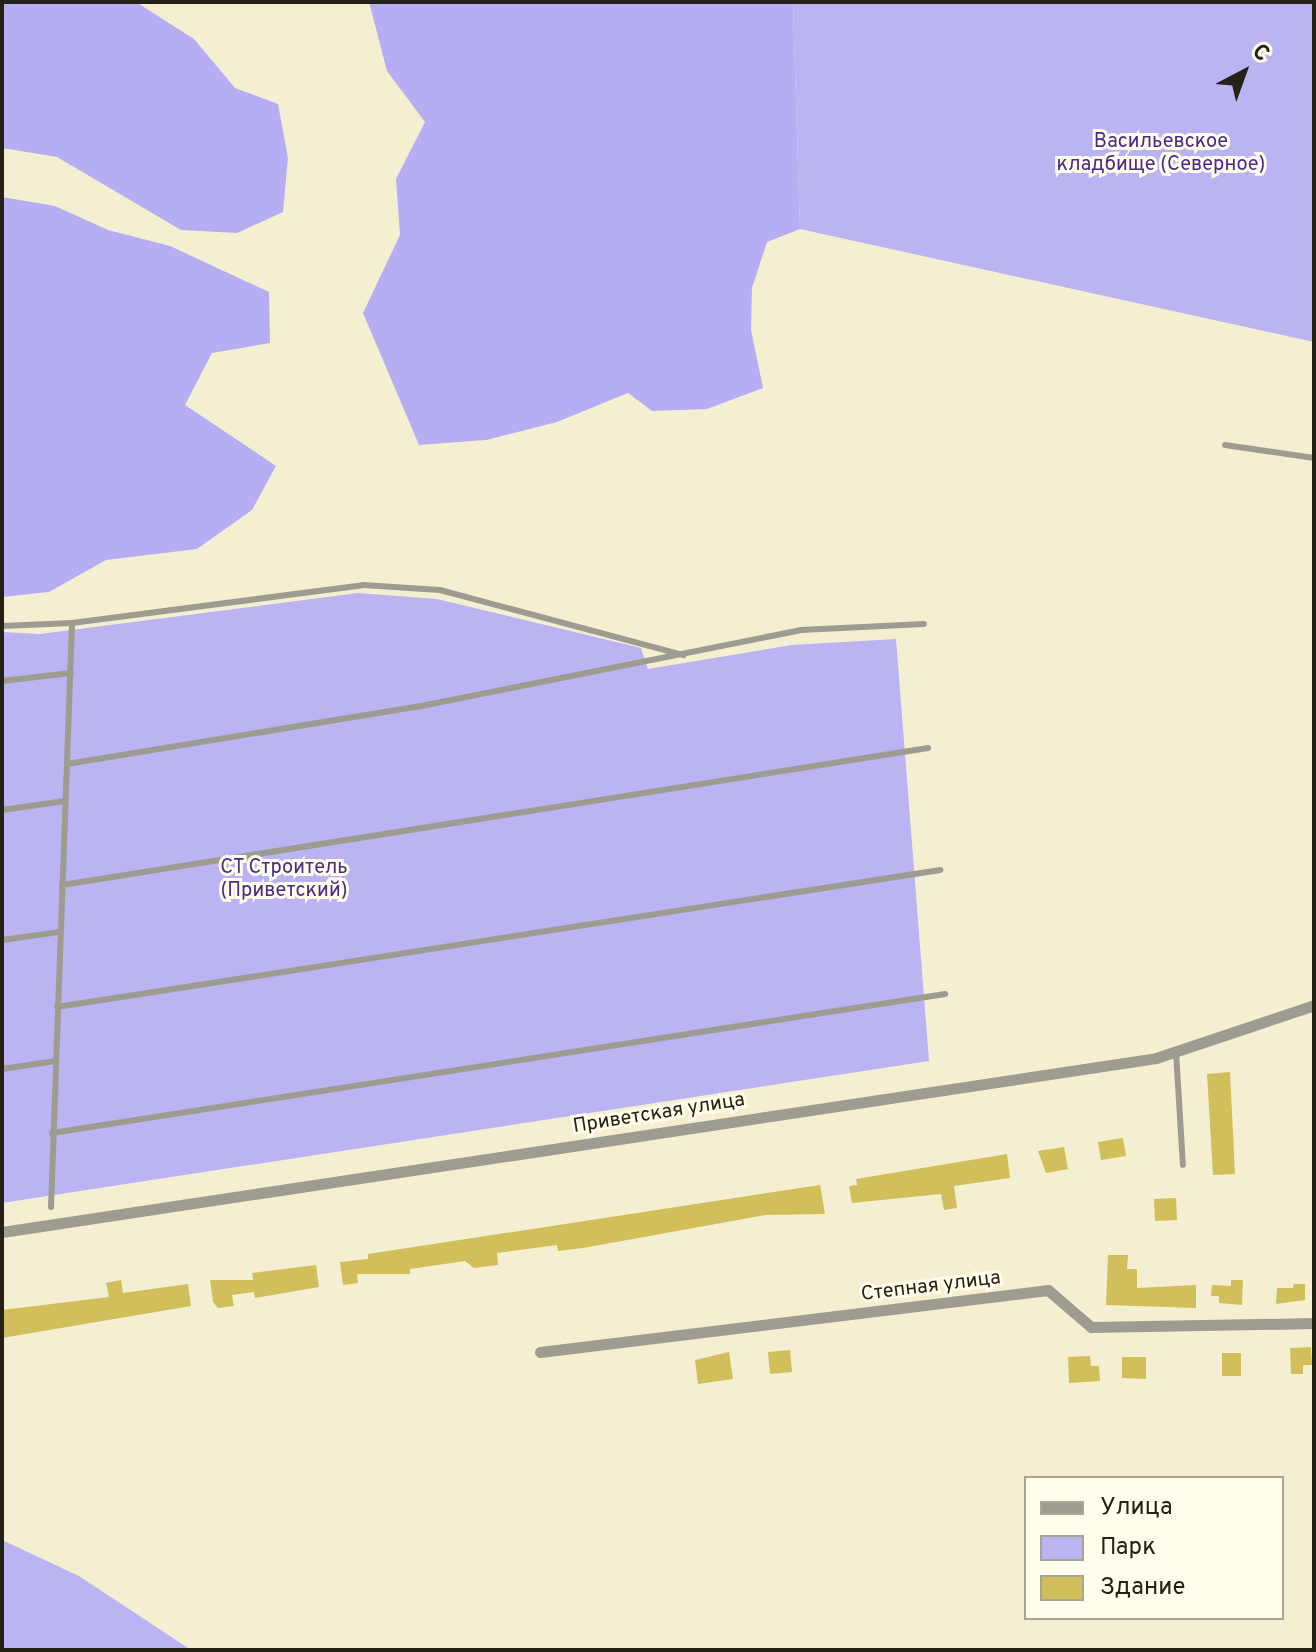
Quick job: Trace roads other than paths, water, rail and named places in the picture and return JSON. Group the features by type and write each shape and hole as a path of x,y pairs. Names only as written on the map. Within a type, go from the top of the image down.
{"street":[{"name":"Приветская улица","path":"2,1232 1176,1052 1314,1005"},
{"name":"Степная улица","path":"540,1352 1048,1290 1091,1327 1314,1323"}],"lane":[{"path":"1225,445 1314,458"},
{"path":"2,626 72,623 378,586 440,590 685,656"},
{"path":"51,1207 72,623"},
{"path":"67,764 416,707 685,656 801,630 924,624"},
{"path":"2,681 71,673"},
{"path":"62,885 928,748"},
{"path":"2,810 65,801"},
{"path":"57,1007 940,870"},
{"path":"2,940 60,932"},
{"path":"52,1133 945,994"},
{"path":"1176,1052 1183,1165"},
{"path":"2,1069 55,1061"}],"park label":[{"name":"Васильевское кладбище (Северное)","path":"1161,154"},
{"name":"СТ Строитель (Приветский)","path":"284,880"}]}
